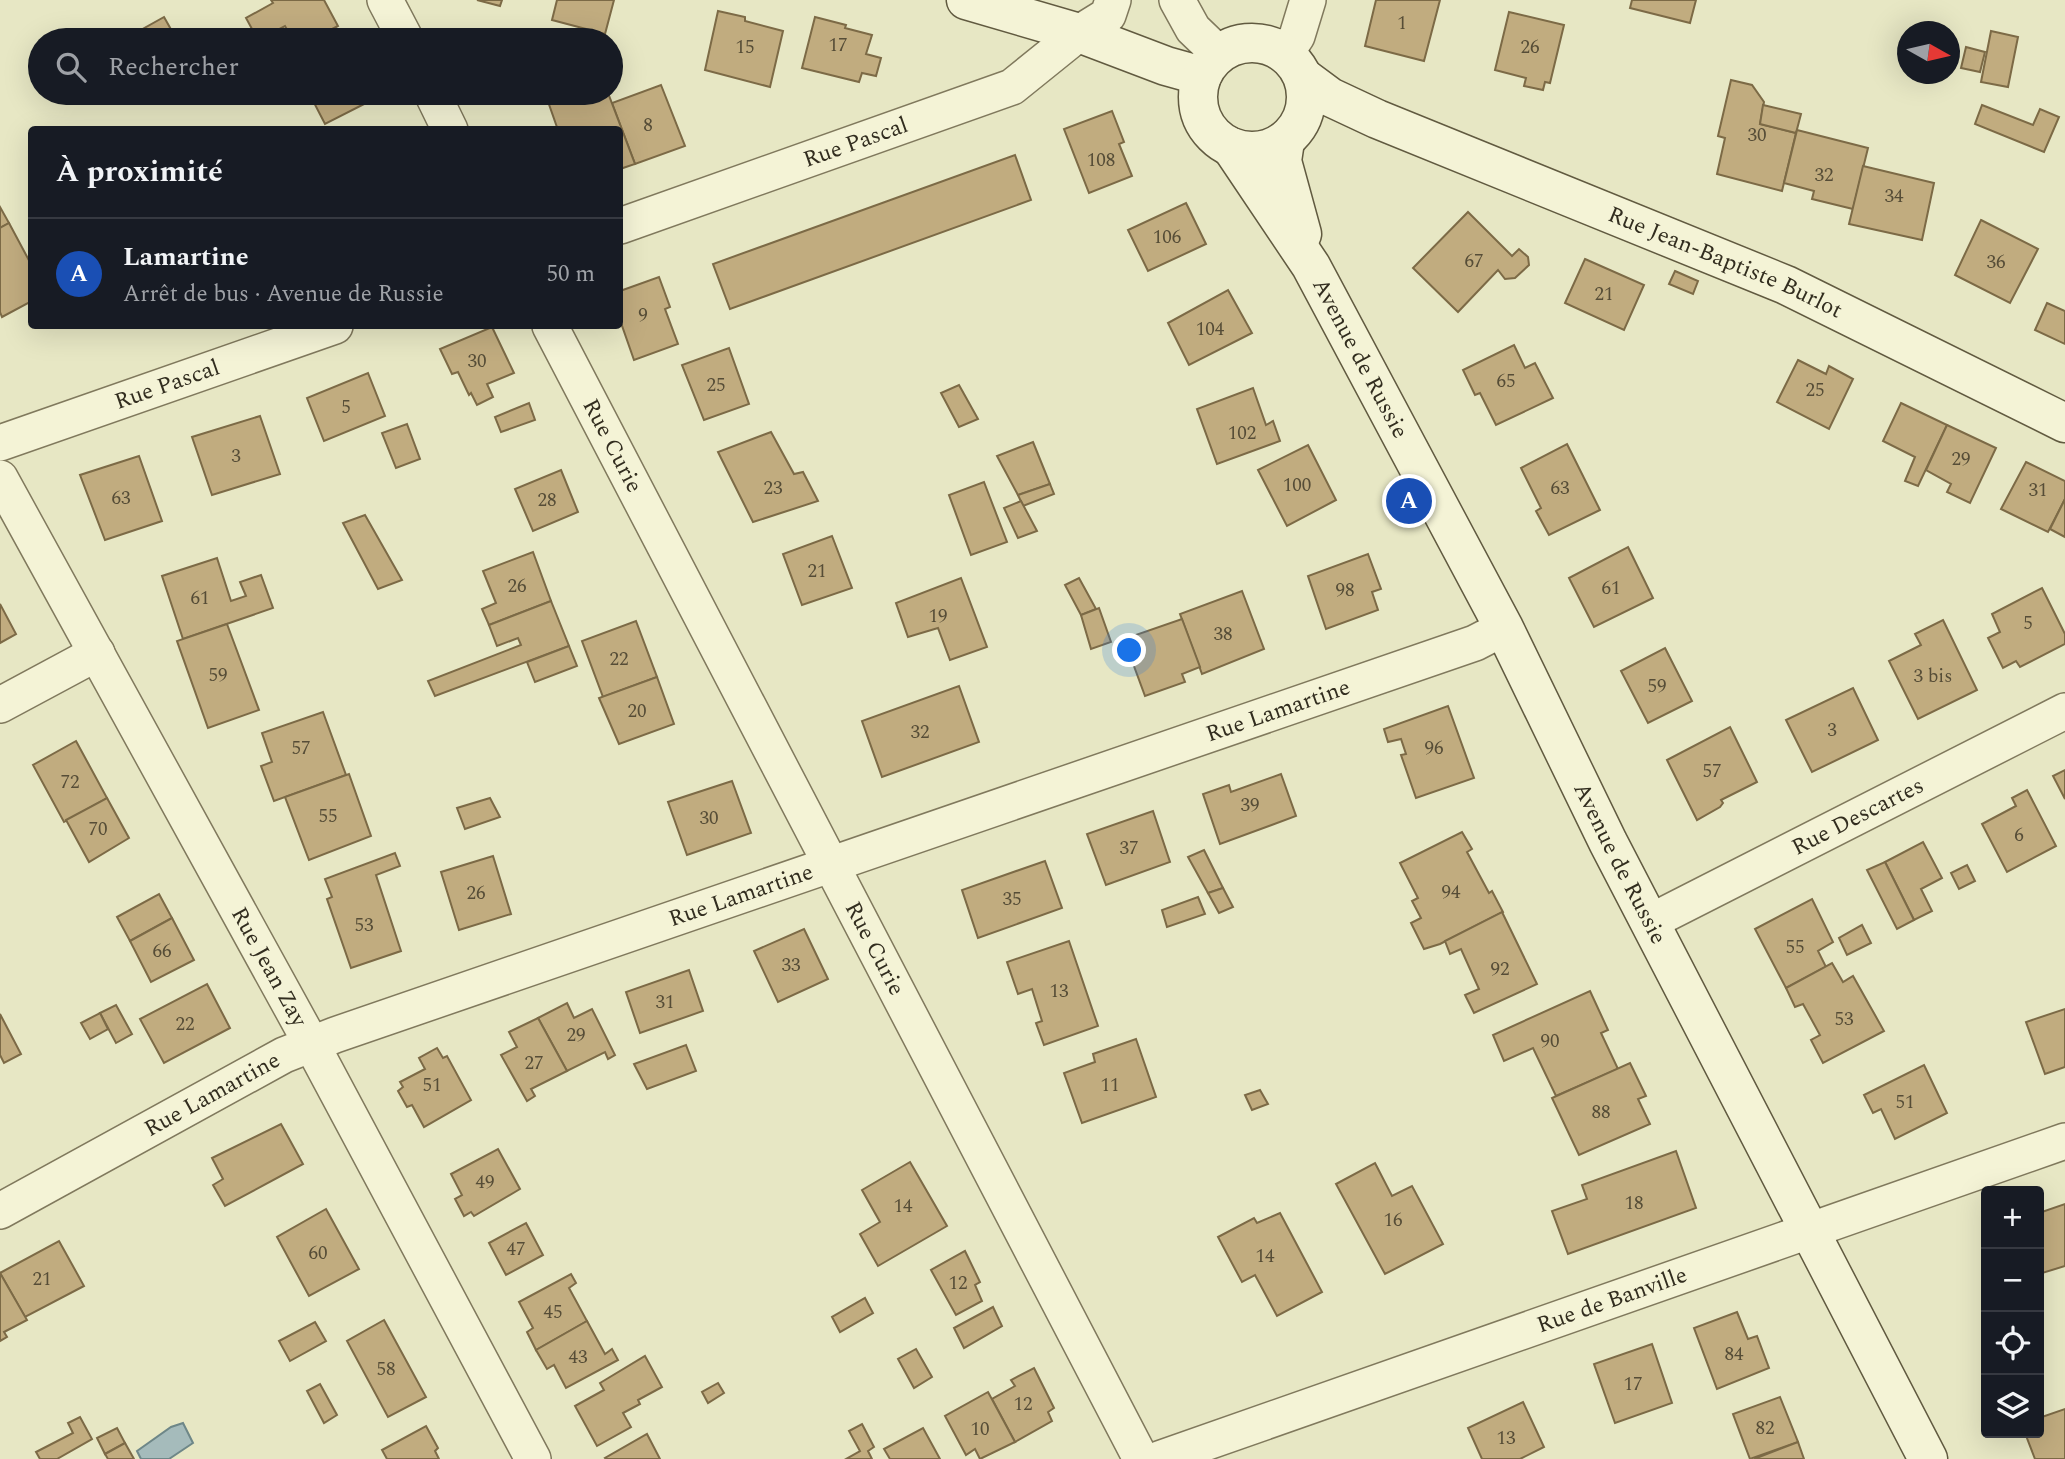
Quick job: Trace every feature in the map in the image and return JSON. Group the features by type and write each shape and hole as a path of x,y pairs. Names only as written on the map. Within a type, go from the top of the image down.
{"street":[{"path":"385,0 400,28"},
{"path":"965,0 1079,33 1166,65 1210,65"},
{"path":"1079,33 1108,15 1113,0"},
{"path":"1177,0 1210,65"},
{"path":"1290,136 1302,118 1306,105 1294,65 1297,36 1308,0"},
{"name":"Rue Pascal","path":"623,225 1013,87 1079,33"},
{"path":"1294,65 1273,47 1253,43 1232,46 1210,65 1198,104 1208,130 1231,147 1258,151 1290,136 1377,119"},
{"name":"Rue Jean-Baptiste Burlot","path":"1294,65 1329,97 1786,285 2065,423"},
{"path":"438,105 448,126"},
{"name":"Avenue de Russie","path":"1290,136 1282,161 1311,266"},
{"name":"Avenue de Russie","path":"1231,147 1311,266 1504,628 1650,922 1928,1459"},
{"name":"Rue Pascal","path":"0,443 326,329"},
{"name":"Rue Curie","path":"552,329 1141,1459"},
{"name":"Rue Jean Zay","path":"0,478 312,1045 533,1459"},
{"name":"Rue Lamartine","path":"0,1211 284,1055 1475,643 1504,628"},
{"path":"0,705 97,653"},
{"name":"Rue Descartes","path":"1650,922 2065,711"},
{"name":"Rue de Banville","path":"1159,1459 2065,1141"}],"shaded area":[{"path":"183,1423 193,1443 169,1459 141,1459 137,1451 171,1427"}],"building":[{"path":"271,0 324,0 338,26 251,28 246,18 273,3"},
{"path":"477,0 502,0 500,6"},
{"path":"557,0 614,0 607,28 582,28 552,20"},
{"path":"1376,0 1440,0 1424,61 1365,46"},
{"path":"1632,0 1696,0 1690,23 1630,8"},
{"path":"718,11 745,17 745,21 783,31 770,87 705,70"},
{"path":"1509,12 1564,25 1550,83 1545,82 1543,90 1524,86 1526,78 1495,70"},
{"path":"164,17 170,28 144,28"},
{"path":"815,17 872,35 866,54 881,58 876,76 862,73 859,82 802,68"},
{"path":"1991,31 2018,37 2008,87 1981,82"},
{"path":"1966,47 1985,52 1980,72 1961,68"},
{"path":"1731,80 1752,85 1764,102 1760,124 1796,133 1782,191 1717,174 1725,138 1718,136"},
{"path":"661,85 685,146 635,164 623,126 613,105 623,105 623,99"},
{"path":"315,105 362,105 325,124"},
{"path":"549,105 613,105 621,126 557,126"},
{"path":"1763,105 1801,114 1796,133 1760,124"},
{"path":"1982,105 2033,125 2040,109 2059,117 2044,152 1975,124"},
{"path":"1112,111 1124,142 1119,144 1132,176 1089,193 1064,129"},
{"path":"1797,130 1868,148 1853,209 1812,199 1814,191 1784,183"},
{"path":"623,132 635,164 623,168"},
{"path":"1015,155 1031,200 730,309 713,264"},
{"path":"1863,166 1934,183 1922,240 1849,224"},
{"path":"1186,203 1206,244 1148,271 1128,230"},
{"path":"0,207 9,223 0,228"},
{"path":"1468,212 1512,256 1519,249 1528,257 1529,265 1515,278 1505,279 1498,270 1458,312 1413,268"},
{"path":"1981,220 2038,249 2010,303 1955,275"},
{"path":"9,223 28,259 28,303 2,317 0,312 0,228"},
{"path":"1585,259 1644,285 1624,330 1565,303"},
{"path":"1675,271 1698,281 1693,294 1669,284"},
{"path":"659,277 670,307 665,309 678,344 634,360 623,329 623,290"},
{"path":"1228,290 1252,333 1189,365 1168,323"},
{"path":"2047,303 2065,311 2065,344 2035,330"},
{"path":"493,329 514,373 487,384 493,397 477,405 458,372 452,374 440,349"},
{"path":"1514,345 1525,368 1535,363 1553,398 1496,425 1480,393 1475,395 1463,370"},
{"path":"729,348 749,404 704,420 682,365"},
{"path":"1798,360 1826,374 1829,366 1853,379 1829,429 1777,402"},
{"path":"368,373 385,416 324,441 307,398"},
{"path":"959,385 978,419 959,427 941,393"},
{"path":"1253,388 1266,425 1273,421 1280,441 1217,464 1197,409"},
{"path":"529,403 535,420 501,432 495,417"},
{"path":"1901,403 1947,425 1918,486 1905,481 1915,457 1883,441"},
{"path":"260,416 280,474 212,495 192,437"},
{"path":"407,424 420,459 396,468 382,433"},
{"path":"1947,425 1996,448 1970,503 1947,492 1951,484 1926,470"},
{"path":"771,432 794,474 803,472 818,501 753,522 718,452"},
{"path":"1033,442 1050,484 1018,495 997,456"},
{"path":"1567,444 1600,510 1549,535 1536,511 1541,508 1521,468"},
{"path":"1308,445 1336,500 1287,526 1258,470"},
{"path":"139,456 162,521 105,540 80,475"},
{"path":"2026,462 2065,481 2065,499 2048,532 2001,509"},
{"path":"561,470 578,512 533,531 515,489"},
{"path":"984,482 1007,542 971,555 949,495"},
{"path":"1050,484 1054,494 1023,506 1018,495"},
{"path":"2065,499 2065,537 2050,529"},
{"path":"1021,501 1037,531 1018,538 1004,508"},
{"path":"365,515 402,580 378,589 343,523"},
{"path":"832,536 852,588 802,605 783,554"},
{"path":"1628,547 1653,598 1594,627 1569,578"},
{"path":"533,552 551,601 489,625 482,609 496,603 483,571"},
{"path":"1368,554 1381,589 1372,592 1378,610 1326,629 1308,576"},
{"path":"217,558 231,601 246,596 240,582 261,575 273,608 183,639 162,576"},
{"path":"961,578 987,647 950,660 938,628 908,637 896,603"},
{"path":"1079,578 1096,609 1081,615 1065,585"},
{"path":"2042,588 2065,634 2065,644 2020,667 2016,661 2003,668 1988,638 2000,632 1992,614"},
{"path":"1242,591 1264,649 1202,674 1180,614"},
{"path":"551,601 569,646 435,696 428,681 521,645 518,638 497,646 489,625"},
{"path":"0,604 16,634 0,643"},
{"path":"1099,608 1111,642 1091,649 1081,615"},
{"path":"1182,619 1200,667 1182,674 1185,682 1145,696 1124,639"},
{"path":"1943,620 1977,690 1918,719 1889,661 1921,645 1915,634"},
{"path":"636,621 657,677 603,697 582,641"},
{"path":"227,624 259,710 208,728 177,641"},
{"path":"569,646 577,666 535,682 527,662"},
{"path":"1665,648 1692,701 1648,723 1621,671"},
{"path":"657,677 674,724 619,744 599,698"},
{"path":"959,686 979,742 882,777 862,721"},
{"path":"1853,688 1878,740 1812,772 1786,720"},
{"path":"1448,706 1474,778 1416,798 1401,755 1406,754 1401,739 1388,742 1384,729"},
{"path":"323,712 346,775 274,801 261,766 272,762 262,733"},
{"path":"1730,727 1757,782 1721,800 1723,803 1720,807 1697,820 1667,760"},
{"path":"76,741 107,798 64,822 33,765"},
{"path":"2065,770 2065,799 2053,776"},
{"path":"349,774 371,836 309,860 285,797"},
{"path":"1281,774 1296,816 1220,844 1203,794 1229,785 1231,792"},
{"path":"732,781 751,833 687,855 668,802"},
{"path":"2027,790 2056,846 2007,872 1982,824 2016,806 2012,798"},
{"path":"107,798 129,838 89,862 66,820"},
{"path":"490,798 500,817 465,829 457,808"},
{"path":"1153,811 1170,862 1106,885 1087,834"},
{"path":"1462,832 1472,849 1467,852 1489,893 1492,891 1503,912 1440,944 1424,949 1411,923 1421,918 1412,901 1418,898 1400,863"},
{"path":"1923,842 1942,878 1921,889 1932,911 1914,920 1885,862"},
{"path":"1204,850 1223,888 1208,893 1188,857"},
{"path":"395,853 400,866 376,875 401,951 351,968 327,899 332,897 325,879"},
{"path":"493,856 511,914 459,930 441,872"},
{"path":"1045,861 1062,908 978,938 962,890"},
{"path":"1885,862 1914,920 1897,929 1867,870"},
{"path":"1967,865 1975,881 1959,889 1951,873"},
{"path":"1223,888 1233,907 1219,913 1208,893"},
{"path":"159,894 172,918 130,941 117,917"},
{"path":"1198,897 1205,914 1167,927 1162,910"},
{"path":"1812,899 1833,942 1818,951 1826,967 1786,988 1755,929"},
{"path":"1502,912 1537,984 1474,1013 1465,995 1479,989 1461,949 1450,954 1445,941"},
{"path":"172,918 194,960 151,982 130,941"},
{"path":"1862,925 1871,943 1847,955 1839,938"},
{"path":"804,929 828,979 778,1002 754,951"},
{"path":"1069,941 1098,1026 1044,1045 1036,1023 1042,1021 1032,989 1018,994 1007,962"},
{"path":"1832,963 1843,982 1853,976 1884,1031 1823,1063 1811,1040 1820,1035 1803,1004 1795,1007 1786,988"},
{"path":"689,970 703,1011 640,1033 626,992"},
{"path":"207,984 230,1028 164,1063 140,1019"},
{"path":"1590,991 1608,1030 1601,1033 1618,1069 1556,1096 1533,1048 1504,1061 1493,1035"},
{"path":"567,1003 574,1018 592,1009 615,1055 608,1059 605,1052 567,1071 538,1018"},
{"path":"116,1005 132,1034 116,1043 100,1013"},
{"path":"2065,1009 2065,1067 2045,1074 2026,1022"},
{"path":"100,1013 108,1029 90,1039 81,1023"},
{"path":"0,1014 21,1054 4,1063 0,1055"},
{"path":"538,1018 567,1071 531,1089 535,1096 527,1101 501,1055 517,1047 509,1032"},
{"path":"1136,1039 1156,1097 1082,1123 1064,1073 1095,1062 1093,1054"},
{"path":"686,1045 696,1071 647,1089 634,1064"},
{"path":"437,1048 443,1058 447,1056 471,1100 424,1127 412,1105 407,1107 398,1091 403,1087 400,1082 425,1069 419,1058"},
{"path":"1630,1063 1646,1096 1638,1099 1650,1124 1579,1155 1552,1098"},
{"path":"1924,1065 1947,1113 1895,1139 1881,1109 1873,1113 1864,1095"},
{"path":"1260,1090 1268,1104 1252,1110 1245,1095"},
{"path":"281,1124 303,1164 225,1206 213,1185 223,1179 212,1158"},
{"path":"498,1149 520,1189 474,1216 471,1212 464,1216 455,1199 462,1195 451,1174"},
{"path":"1676,1151 1696,1208 1568,1254 1552,1211 1587,1199 1582,1185"},
{"path":"910,1162 947,1226 878,1266 860,1234 880,1222 862,1190"},
{"path":"1375,1163 1392,1196 1412,1186 1443,1244 1385,1274 1336,1184"},
{"path":"2065,1204 2065,1266 2044,1272 2044,1249 2044,1211"},
{"path":"326,1209 359,1269 309,1296 277,1237"},
{"path":"1280,1213 1322,1292 1277,1316 1255,1275 1242,1282 1218,1237 1254,1218 1257,1223"},
{"path":"526,1223 543,1255 506,1275 489,1243"},
{"path":"59,1241 84,1286 25,1317 0,1273"},
{"path":"965,1251 980,1282 975,1285 982,1301 956,1315 931,1270"},
{"path":"0,1273 27,1320 4,1332 7,1337 0,1341"},
{"path":"571,1274 576,1283 569,1288 587,1321 536,1350 527,1332 533,1328 519,1302"},
{"path":"865,1298 873,1313 840,1332 832,1317"},
{"path":"993,1307 1002,1326 964,1348 954,1328"},
{"path":"1737,1312 1748,1339 1757,1336 1769,1368 1717,1389 1694,1328"},
{"path":"384,1320 426,1397 388,1417 347,1341"},
{"path":"587,1321 605,1354 612,1349 618,1360 566,1388 554,1365 547,1369 536,1350"},
{"path":"315,1322 326,1341 290,1361 279,1341"},
{"path":"1652,1344 1672,1403 1615,1423 1594,1364"},
{"path":"916,1349 932,1377 914,1388 898,1359"},
{"path":"645,1356 662,1387 638,1400 640,1404 623,1413 631,1427 597,1446 575,1406 604,1390 600,1383"},
{"path":"1034,1368 1054,1408 1048,1412 1052,1421 1015,1442 992,1399 1015,1386 1011,1380"},
{"path":"718,1383 724,1393 708,1403 702,1392"},
{"path":"320,1384 337,1415 324,1423 307,1391"},
{"path":"988,1392 1015,1442 980,1459 975,1449 966,1455 945,1416"},
{"path":"1780,1397 1798,1442 1750,1459 1733,1414"},
{"path":"1523,1402 1544,1447 1520,1459 1482,1459 1468,1428"},
{"path":"2065,1409 2065,1459 2035,1459 2027,1438 2044,1438 2044,1416"},
{"path":"80,1417 92,1439 57,1459 40,1459 36,1452 73,1433 68,1423"},
{"path":"862,1424 874,1447 868,1451 872,1459 846,1459 860,1451 849,1431"},
{"path":"426,1426 438,1448 435,1451 439,1459 387,1459 382,1450"},
{"path":"117,1428 125,1443 105,1454 97,1438"},
{"path":"923,1428 940,1459 890,1459 884,1449"},
{"path":"647,1434 660,1459 605,1458"},
{"path":"1798,1442 1804,1459 1754,1459"},
{"path":"125,1443 134,1459 108,1459 105,1454"}],"place":[{"name":"Lamartine","path":"1409,501"}]}
